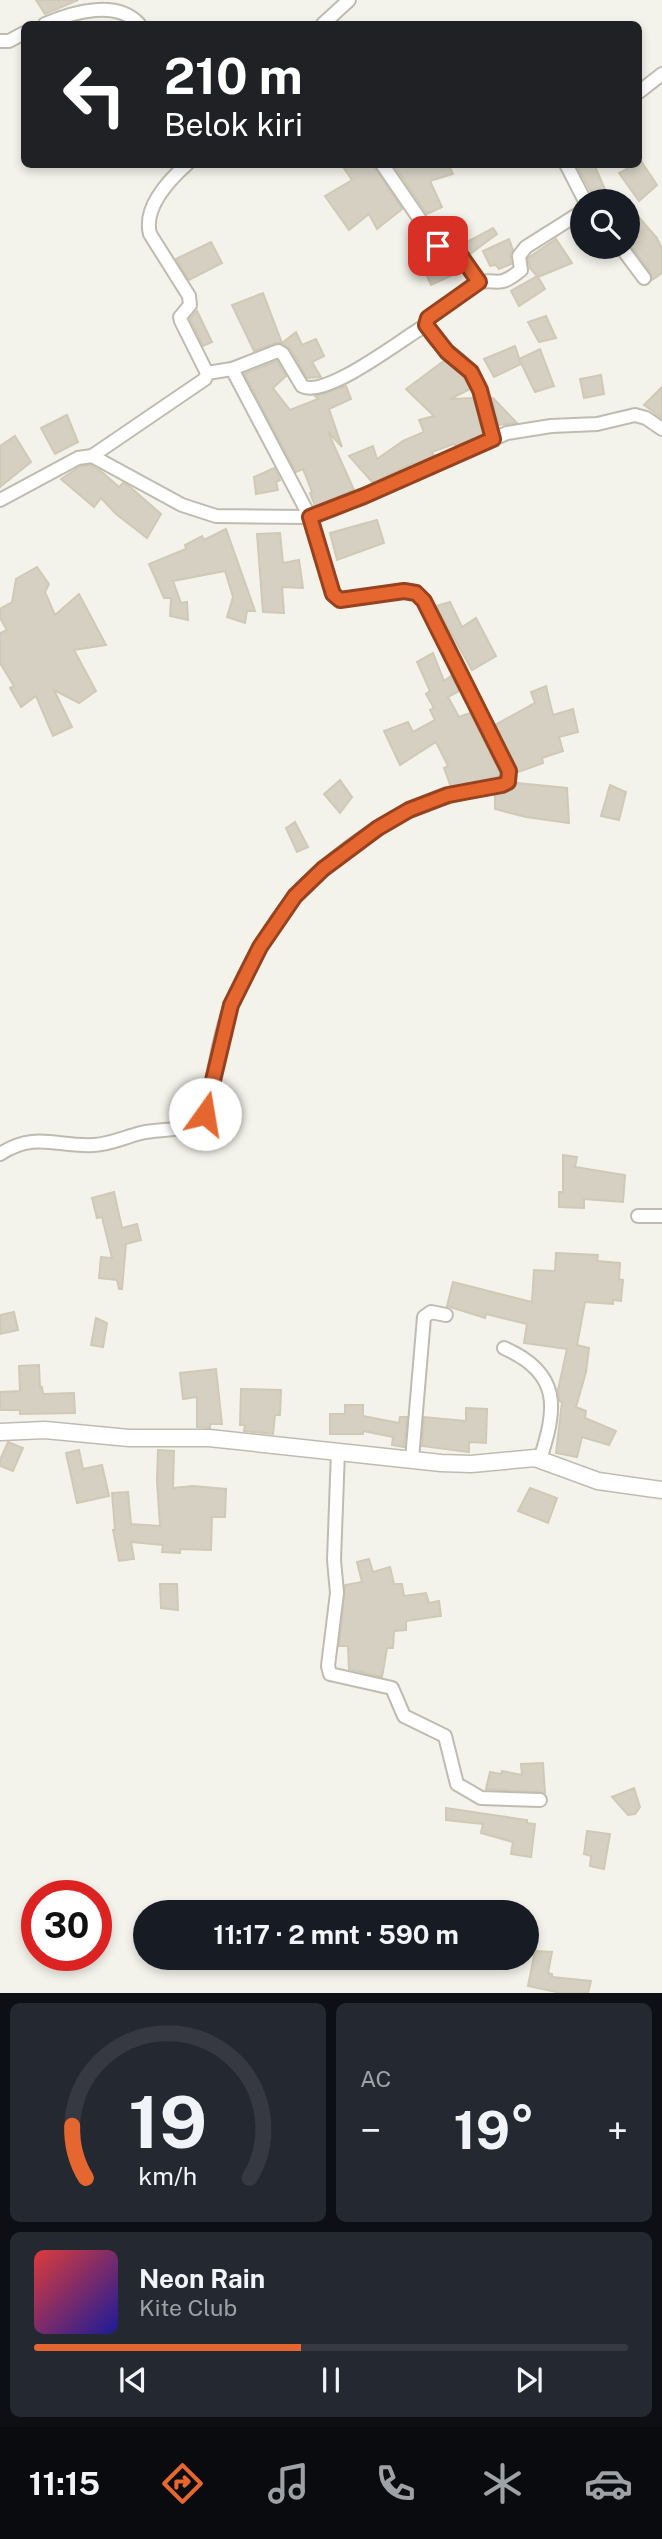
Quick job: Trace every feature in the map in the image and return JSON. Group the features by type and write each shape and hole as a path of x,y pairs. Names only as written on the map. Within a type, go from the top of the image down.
{"street":[{"path":"326,21 349,0"},
{"path":"51,21 97,3 112,3 124,7 136,21"},
{"path":"0,41 9,41 21,35"},
{"path":"642,90 662,74"},
{"path":"0,500 78,458 92,456 205,379 207,373 180,317 190,305 190,296 150,234 148,226 149,214 172,177 181,168"},
{"path":"385,168 440,247 454,248 479,282"},
{"path":"568,168 579,189"},
{"path":"207,373 232,369 281,352 303,386 310,388 354,373 426,325 428,318 479,282 501,283 507,280 521,270 517,261 526,247 570,220"},
{"path":"630,259 643,278"},
{"path":"426,325 447,352 471,372 480,390 493,439"},
{"path":"0,1154 16,1144 33,1140 95,1145 116,1142 137,1134 184,1128 197,1123 205,1114 231,1005 260,947 295,896 323,869 378,828 409,810 448,795 508,782 509,771 424,601 416,593 404,591 340,600 333,594 310,517 232,369"},
{"path":"92,456 167,497 216,516 310,517 507,433 551,426 597,425 635,415 646,418 662,429"},
{"path":"638,1216 662,1216"},
{"path":"412,1459 424,1317 430,1312 446,1315"},
{"path":"504,1348 530,1363 549,1389 553,1403 550,1430 540,1459"},
{"path":"0,1432 45,1430 129,1438 209,1438 471,1464 522,1457 540,1459 598,1481 662,1490"},
{"path":"338,1451 334,1560 337,1589 328,1666 330,1674 392,1688 404,1716 445,1736 455,1781 481,1798 540,1800"}],"building":[{"path":"36,0 78,0 45,14"},
{"path":"642,162 657,185 640,200 640,189 630,189 619,173 628,168 642,168"},
{"path":"344,168 376,168 402,209 377,229 369,214 349,230 325,196 352,180"},
{"path":"396,168 450,168 453,174 430,181 442,207 427,214"},
{"path":"578,168 596,168 605,189 589,189"},
{"path":"640,219 657,238 662,249 662,273 652,280 651,273 640,258"},
{"path":"493,228 497,234 470,254 463,244"},
{"path":"509,239 513,250 510,254 511,264 499,269 496,265 490,266 483,251"},
{"path":"556,239 572,263 538,277 545,289 519,306 511,291 537,276 530,268 528,258"},
{"path":"211,242 222,263 189,280 176,259"},
{"path":"437,255 451,257 461,271 431,285 421,263"},
{"path":"263,293 282,343 254,351 232,305"},
{"path":"197,311 212,342 203,346 190,319"},
{"path":"546,316 556,338 539,342 528,322"},
{"path":"296,332 302,345 316,339 324,356 312,362 321,377 307,378 291,350 282,343"},
{"path":"515,346 521,364 494,377 484,359"},
{"path":"540,349 554,386 535,392 519,359"},
{"path":"445,360 461,374 470,389 450,399 474,398 483,434 456,446 454,444 432,452 434,456 373,483 349,456 373,446 377,459 403,441 424,432 419,420 434,416 406,389"},
{"path":"277,361 286,376 273,388 290,410 318,399 315,396 346,386 351,399 329,409 342,447 328,432 354,490 315,506 303,469 296,472 244,374"},
{"path":"601,375 604,394 584,398 580,379"},
{"path":"662,387 662,418 644,405"},
{"path":"493,398 517,423 499,425"},
{"path":"67,415 78,442 55,454 41,428"},
{"path":"15,436 31,462 0,487 0,446"},
{"path":"90,465 119,487 123,483 129,486 161,514 147,538 116,514 101,498 94,507 61,479 81,466"},
{"path":"274,468 280,480 276,482 278,490 256,494 254,477"},
{"path":"377,520 384,543 337,560 330,533"},
{"path":"226,529 255,611 247,611 245,623 227,617 233,597 225,571 173,581 181,603 187,602 188,620 170,616 171,598 164,598 149,564 186,549 185,545 202,536 204,540"},
{"path":"280,533 283,563 299,560 303,588 282,587 284,613 263,612 257,534"},
{"path":"37,567 49,584 45,592 55,615 79,594 106,645 74,650 96,691 79,703 54,690 72,727 53,736 36,696 21,707 10,688 14,686 0,663 0,633 7,630 0,618 0,609 12,602 16,579"},
{"path":"450,602 462,627 476,618 496,656 472,670 436,606"},
{"path":"433,653 444,681 451,676 459,691 448,697 459,717 470,713 500,776 451,787 444,768 448,766 436,742 400,765 384,731 408,722 413,732 435,720 430,710 434,708 426,694 430,691 417,662"},
{"path":"546,686 553,715 573,709 578,732 559,737 563,751 542,758 543,763 518,772 495,725 535,703 531,692"},
{"path":"340,780 352,797 340,813 324,794"},
{"path":"517,783 567,788 569,823 495,809 495,795 512,790"},
{"path":"610,785 626,792 619,820 601,816"},
{"path":"295,822 308,847 297,852 286,828"},
{"path":"563,1155 577,1157 575,1167 625,1175 623,1202 584,1199 584,1208 559,1207 559,1192 563,1192"},
{"path":"114,1192 122,1228 137,1224 141,1240 126,1244 122,1289 119,1289 117,1280 99,1278 101,1257 112,1258 102,1217 97,1218 92,1198"},
{"path":"556,1253 598,1255 597,1261 620,1263 619,1279 623,1280 621,1301 613,1300 613,1304 585,1302 577,1345 589,1348 586,1372 576,1407 586,1411 585,1418 616,1431 609,1445 582,1437 577,1457 556,1453 562,1402 559,1401 558,1390 567,1349 524,1343 527,1324 486,1314 485,1318 447,1306 453,1282 532,1302 534,1270 555,1271"},
{"path":"14,1312 18,1330 0,1334 0,1315"},
{"path":"96,1318 107,1323 103,1347 91,1345"},
{"path":"39,1365 40,1388 42,1387 43,1394 74,1393 75,1413 20,1414 20,1410 0,1410 0,1392 20,1391 19,1366"},
{"path":"216,1369 222,1424 210,1424 210,1428 197,1427 197,1397 183,1399 180,1373"},
{"path":"241,1389 281,1390 280,1415 275,1415 273,1434 244,1431 245,1425 240,1425"},
{"path":"345,1405 363,1405 363,1416 399,1423 400,1417 407,1417 404,1447 392,1445 393,1437 363,1431 363,1434 330,1434 330,1414 345,1414"},
{"path":"466,1408 487,1409 486,1443 469,1442 469,1452 422,1446 424,1417 466,1421"},
{"path":"8,1442 23,1448 13,1471 0,1466"},
{"path":"79,1450 83,1469 102,1465 109,1496 77,1503 66,1453"},
{"path":"158,1450 174,1451 173,1488 193,1486 226,1489 225,1517 212,1517 211,1550 180,1549 180,1553 162,1552 163,1545 131,1542 134,1559 119,1561 113,1530 112,1493 128,1492 131,1524 160,1526"},
{"path":"530,1488 557,1498 548,1523 518,1511"},
{"path":"369,1559 373,1572 390,1567 394,1584 402,1584 404,1596 426,1593 429,1603 439,1601 441,1616 406,1621 406,1630 394,1631 393,1648 387,1648 382,1677 349,1669 348,1646 339,1646 345,1585 362,1582 357,1562"},
{"path":"160,1584 177,1584 178,1610 161,1608"},
{"path":"543,1763 545,1793 486,1789 490,1772 501,1774 502,1771 522,1775 521,1764"},
{"path":"634,1788 640,1807 635,1814 628,1815 612,1797"},
{"path":"446,1808 527,1820 527,1823 535,1824 531,1857 511,1854 513,1842 481,1833 483,1824 446,1820"},
{"path":"587,1831 610,1834 604,1869 590,1866 591,1856 584,1854"},
{"path":"539,1951 552,1952 548,1973 552,1974 552,1977 591,1981 588,1993 561,1993 528,1986 531,1970 539,1970"}],"route":[{"path":"205,1114 231,1005 260,947 295,896 323,869 378,828 409,810 448,795 502,785 510,778 509,771 424,601 416,593 404,591 340,600 333,594 310,517 493,439 484,402 471,372 447,352 426,325 428,318 479,282 456,249 438,246"}]}
